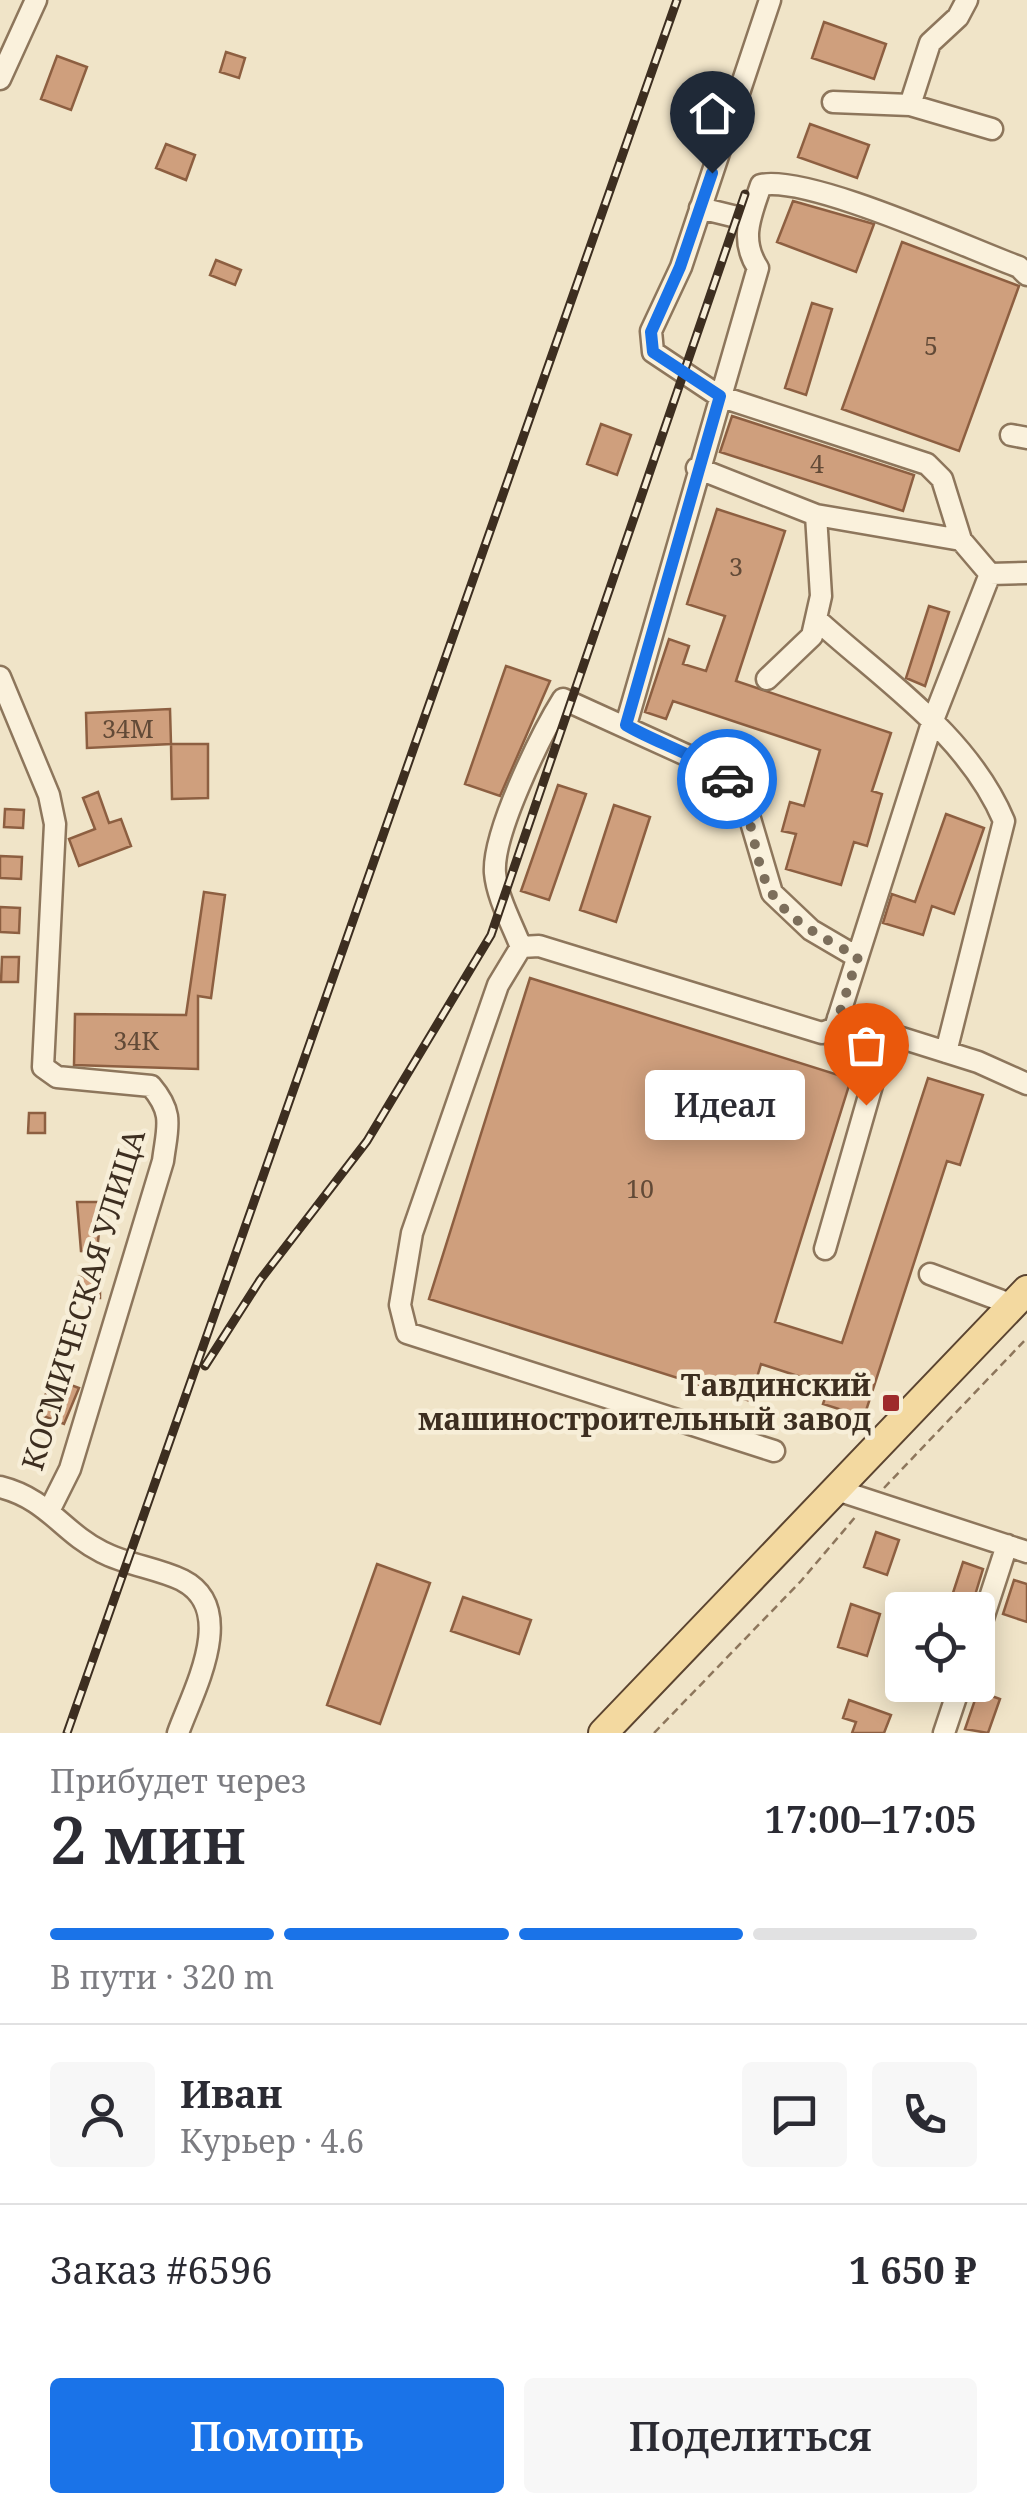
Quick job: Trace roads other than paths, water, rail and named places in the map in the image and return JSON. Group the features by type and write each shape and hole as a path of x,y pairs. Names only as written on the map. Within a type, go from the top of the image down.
{"main road":[{"path":"603,1733 1020,1297"}],"street":[{"path":"0,79 36,0"},
{"path":"770,0 680,267 651,332 653,352 720,396 927,464 942,479 962,540 990,574"},
{"path":"910,105 930,42 958,17 967,0"},
{"path":"833,102 910,105 992,129"},
{"path":"626,725 758,268 749,254 749,220 761,185 779,181 876,210 1019,267 1027,275"},
{"path":"700,208 749,220"},
{"path":"698,468 816,515 962,540"},
{"path":"768,678 812,636 821,596 816,515"},
{"path":"990,574 1027,573"},
{"path":"521,947 539,946 822,1033 835,1028 933,720 990,574"},
{"path":"816,619 933,720 992,793 1004,822 946,1052"},
{"name":"КОСМИЧЕСКАЯ УЛИЦА","path":"0,677 49,795 55,824 43,1067 57,1078 152,1086 168,1108 163,1161 76,1450 50,1509"},
{"path":"521,947 496,878 495,856 541,735 563,699 717,769 743,795 772,893 810,930 858,957"},
{"path":"521,947 498,985 412,1233 400,1305 406,1333 774,1451"},
{"path":"838,1018 946,1052 1027,1084"},
{"path":"825,1249 887,1033"},
{"path":"930,1274 1020,1297"},
{"path":"0,1488 28,1494 100,1552 188,1584 207,1608 208,1647 178,1733"},
{"path":"837,1490 1017,1549 995,1597"},
{"path":"944,1733 954,1702"}],"railway":[{"path":"67,1733 677,0"},
{"path":"205,1366 260,1280 367,1141 491,935 745,194"}],"place":[{"name":"Идеал","path":"866,1105"},
{"name":"Тавдинский машиностроительный завод","path":"891,1403"}]}
